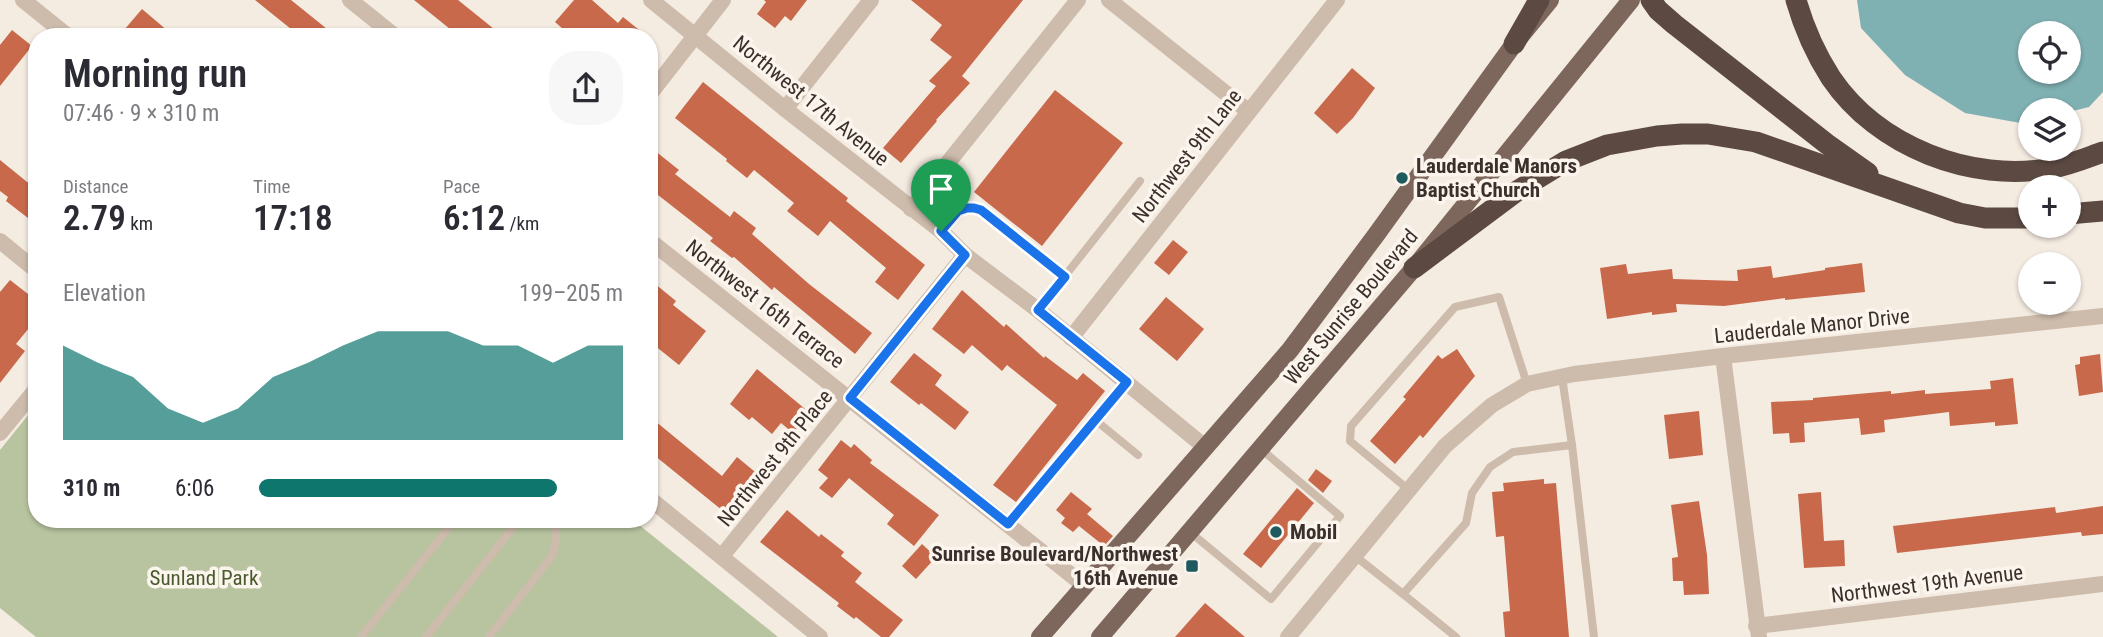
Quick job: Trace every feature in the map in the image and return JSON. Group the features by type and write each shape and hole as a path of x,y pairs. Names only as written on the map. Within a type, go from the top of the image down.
{"highway":[{"path":"1514,44 1539,0"},
{"path":"1651,0 1674,24 1827,144 1891,189"},
{"path":"1796,0 1809,39 1832,79 1865,114 1899,141 1917,150 1974,168 2010,171 2050,168 2103,152"},
{"path":"1414,268 1517,191 1584,153 1632,140 1682,134 1708,134 1780,149 1959,213 1985,218 2018,218"},
{"path":"2081,213 2103,211"}],"main road":[{"name":"West Sunrise Boulevard","path":"1040,637 1290,350 1514,44 1550,0"},
{"name":"West Sunrise Boulevard","path":"1100,637 1414,268 1631,0"}],"street":[{"path":"23,0 58,28"},
{"path":"350,0 385,28"},
{"name":"Northwest 17th Avenue","path":"651,0 1206,447"},
{"path":"658,83 723,0"},
{"path":"785,109 871,0"},
{"path":"911,209 1078,0"},
{"path":"1110,0 1248,111"},
{"name":"Northwest 9th Lane","path":"1071,338 1337,0"},
{"path":"0,241 28,264"},
{"name":"Northwest 16th Terrace","path":"658,247 1085,586"},
{"name":"Northwest 9th Place","path":"723,556 965,255"},
{"name":"Lauderdale Manor Drive","path":"1289,637 1445,446 1492,405 1527,384 1723,356 2103,316"},
{"path":"1723,356 1758,632"},
{"path":"0,433 28,399"},
{"path":"658,505 820,637"},
{"name":"Northwest 19th Avenue","path":"1758,632 2103,584"}],"lane":[{"path":"1038,310 1140,181"},
{"path":"941,231 958,211 974,208 981,210 1065,277"},
{"path":"1409,491 1350,441 1351,426 1455,307 1499,297 1527,384"},
{"path":"1562,377 1594,637"},
{"path":"1008,524 1127,382"},
{"path":"1094,419 1138,455"},
{"path":"1403,594 1466,523 1472,493 1490,467 1513,452 1572,445"},
{"path":"1190,532 1271,600 1340,516 1261,449"},
{"path":"361,637 449,528"},
{"path":"426,637 513,528"},
{"path":"489,637 552,556 556,528"},
{"path":"1355,556 1455,637"}],"green space":[{"name":"Sunland Park","path":"28,415 28,528 643,528 778,637 36,637 0,608 0,450"}],"water":[{"path":"1857,0 2103,0 2103,92 2089,107 2081,109 2081,98 2018,98 2018,123 1965,113 1905,75 1861,28"}],"building":[{"path":"255,0 291,0 326,28 290,28"},
{"path":"414,0 458,0 493,28 449,28"},
{"path":"574,0 592,0 618,23 623,17 637,28 562,28 555,22"},
{"path":"764,0 807,0 791,21 785,16 775,28 757,14 766,2"},
{"path":"911,0 1023,0 962,76 970,83 901,163 883,148 936,86 929,81 952,57 930,40 942,25"},
{"path":"142,9 164,28 126,28"},
{"path":"12,30 28,43 28,51 0,86 0,45"},
{"path":"1352,68 1375,88 1353,118 1337,134 1314,113"},
{"path":"703,82 848,198 846,201 925,265 898,300 875,282 886,268 830,221 818,236 787,211 794,203 754,170 747,178 675,118"},
{"path":"1055,90 1123,143 1042,246 974,192"},
{"path":"658,153 679,170 675,174 730,217 734,211 756,228 752,234 809,284 872,333 855,354 774,287 772,290 734,257 710,241 713,238 658,195"},
{"path":"0,160 28,183 28,218 6,201 8,197 0,191"},
{"path":"1173,240 1188,252 1169,275 1154,263"},
{"path":"1862,263 1865,292 1724,306 1676,304 1677,312 1652,315 1652,312 1607,319 1600,268 1626,264 1628,274 1672,269 1673,279 1738,281 1737,270 1771,266 1773,278"},
{"path":"10,280 28,294 28,329 16,344 25,351 0,383 0,292"},
{"path":"658,286 676,301 673,305 706,331 679,365 658,348"},
{"path":"962,290 1044,358 1045,356 1077,380 1083,373 1105,391 1016,502 993,485 1057,405 1007,365 1002,371 972,345 964,354 932,329"},
{"path":"1166,297 1204,329 1177,361 1139,329"},
{"path":"1457,349 1475,376 1423,438 1420,435 1395,464 1370,441 1406,399 1403,397 1438,355 1442,359"},
{"path":"914,353 942,375 935,385 969,412 955,430 890,382"},
{"path":"2100,354 2103,392 2079,396 2075,365 2080,364 2080,357"},
{"path":"757,369 810,413 793,433 781,423 772,434 752,417 749,420 730,404"},
{"path":"2013,378 2018,424 1995,426 1995,422 1950,426 1949,412 1884,420 1885,432 1861,435 1859,418 1804,423 1805,442 1790,443 1789,433 1773,434 1771,402 1891,391 1891,394 1925,390 1925,394 1991,389 1990,381"},
{"path":"1699,411 1703,455 1669,459 1664,415"},
{"path":"658,423 722,476 737,457 760,476 728,515 658,458"},
{"path":"841,440 851,448 854,444 872,460 870,463 939,515 914,546 887,524 894,515 849,478 832,498 819,488 828,478 818,470"},
{"path":"1316,469 1332,481 1323,493 1308,480"},
{"path":"1544,479 1544,484 1556,483 1569,637 1505,637 1503,612 1510,611 1504,536 1496,537 1492,492 1504,491 1503,483"},
{"path":"1297,488 1314,503 1261,568 1243,554"},
{"path":"1071,492 1092,509 1087,514 1113,536 1104,546 1079,526 1073,532 1061,523 1065,518 1056,510"},
{"path":"1821,492 1824,541 1844,540 1845,566 1804,568 1798,494"},
{"path":"1699,501 1707,555 1709,594 1684,595 1683,581 1673,581 1672,558 1678,557 1671,505"},
{"path":"2103,506 2103,534 2082,536 2081,532 1897,553 1893,526 2055,507 2056,513"},
{"path":"787,510 819,537 821,534 844,552 841,556 862,573 855,582 903,620 889,637 881,637 856,617 854,619 837,606 839,603 760,542"},
{"path":"922,544 936,557 916,579 902,566"},
{"path":"1205,603 1245,637 1175,637"}],"place":[{"name":"Lauderdale Manors Baptist Church","path":"1402,178"},
{"name":"Mobil","path":"1276,532"},
{"name":"Sunrise Boulevard/Northwest 16th Avenue","path":"1192,566"}],"route":[{"path":"967,208 981,210 1065,277 1038,310 1127,382 1008,524 850,398 965,255 941,231 958,211 967,208"}]}
